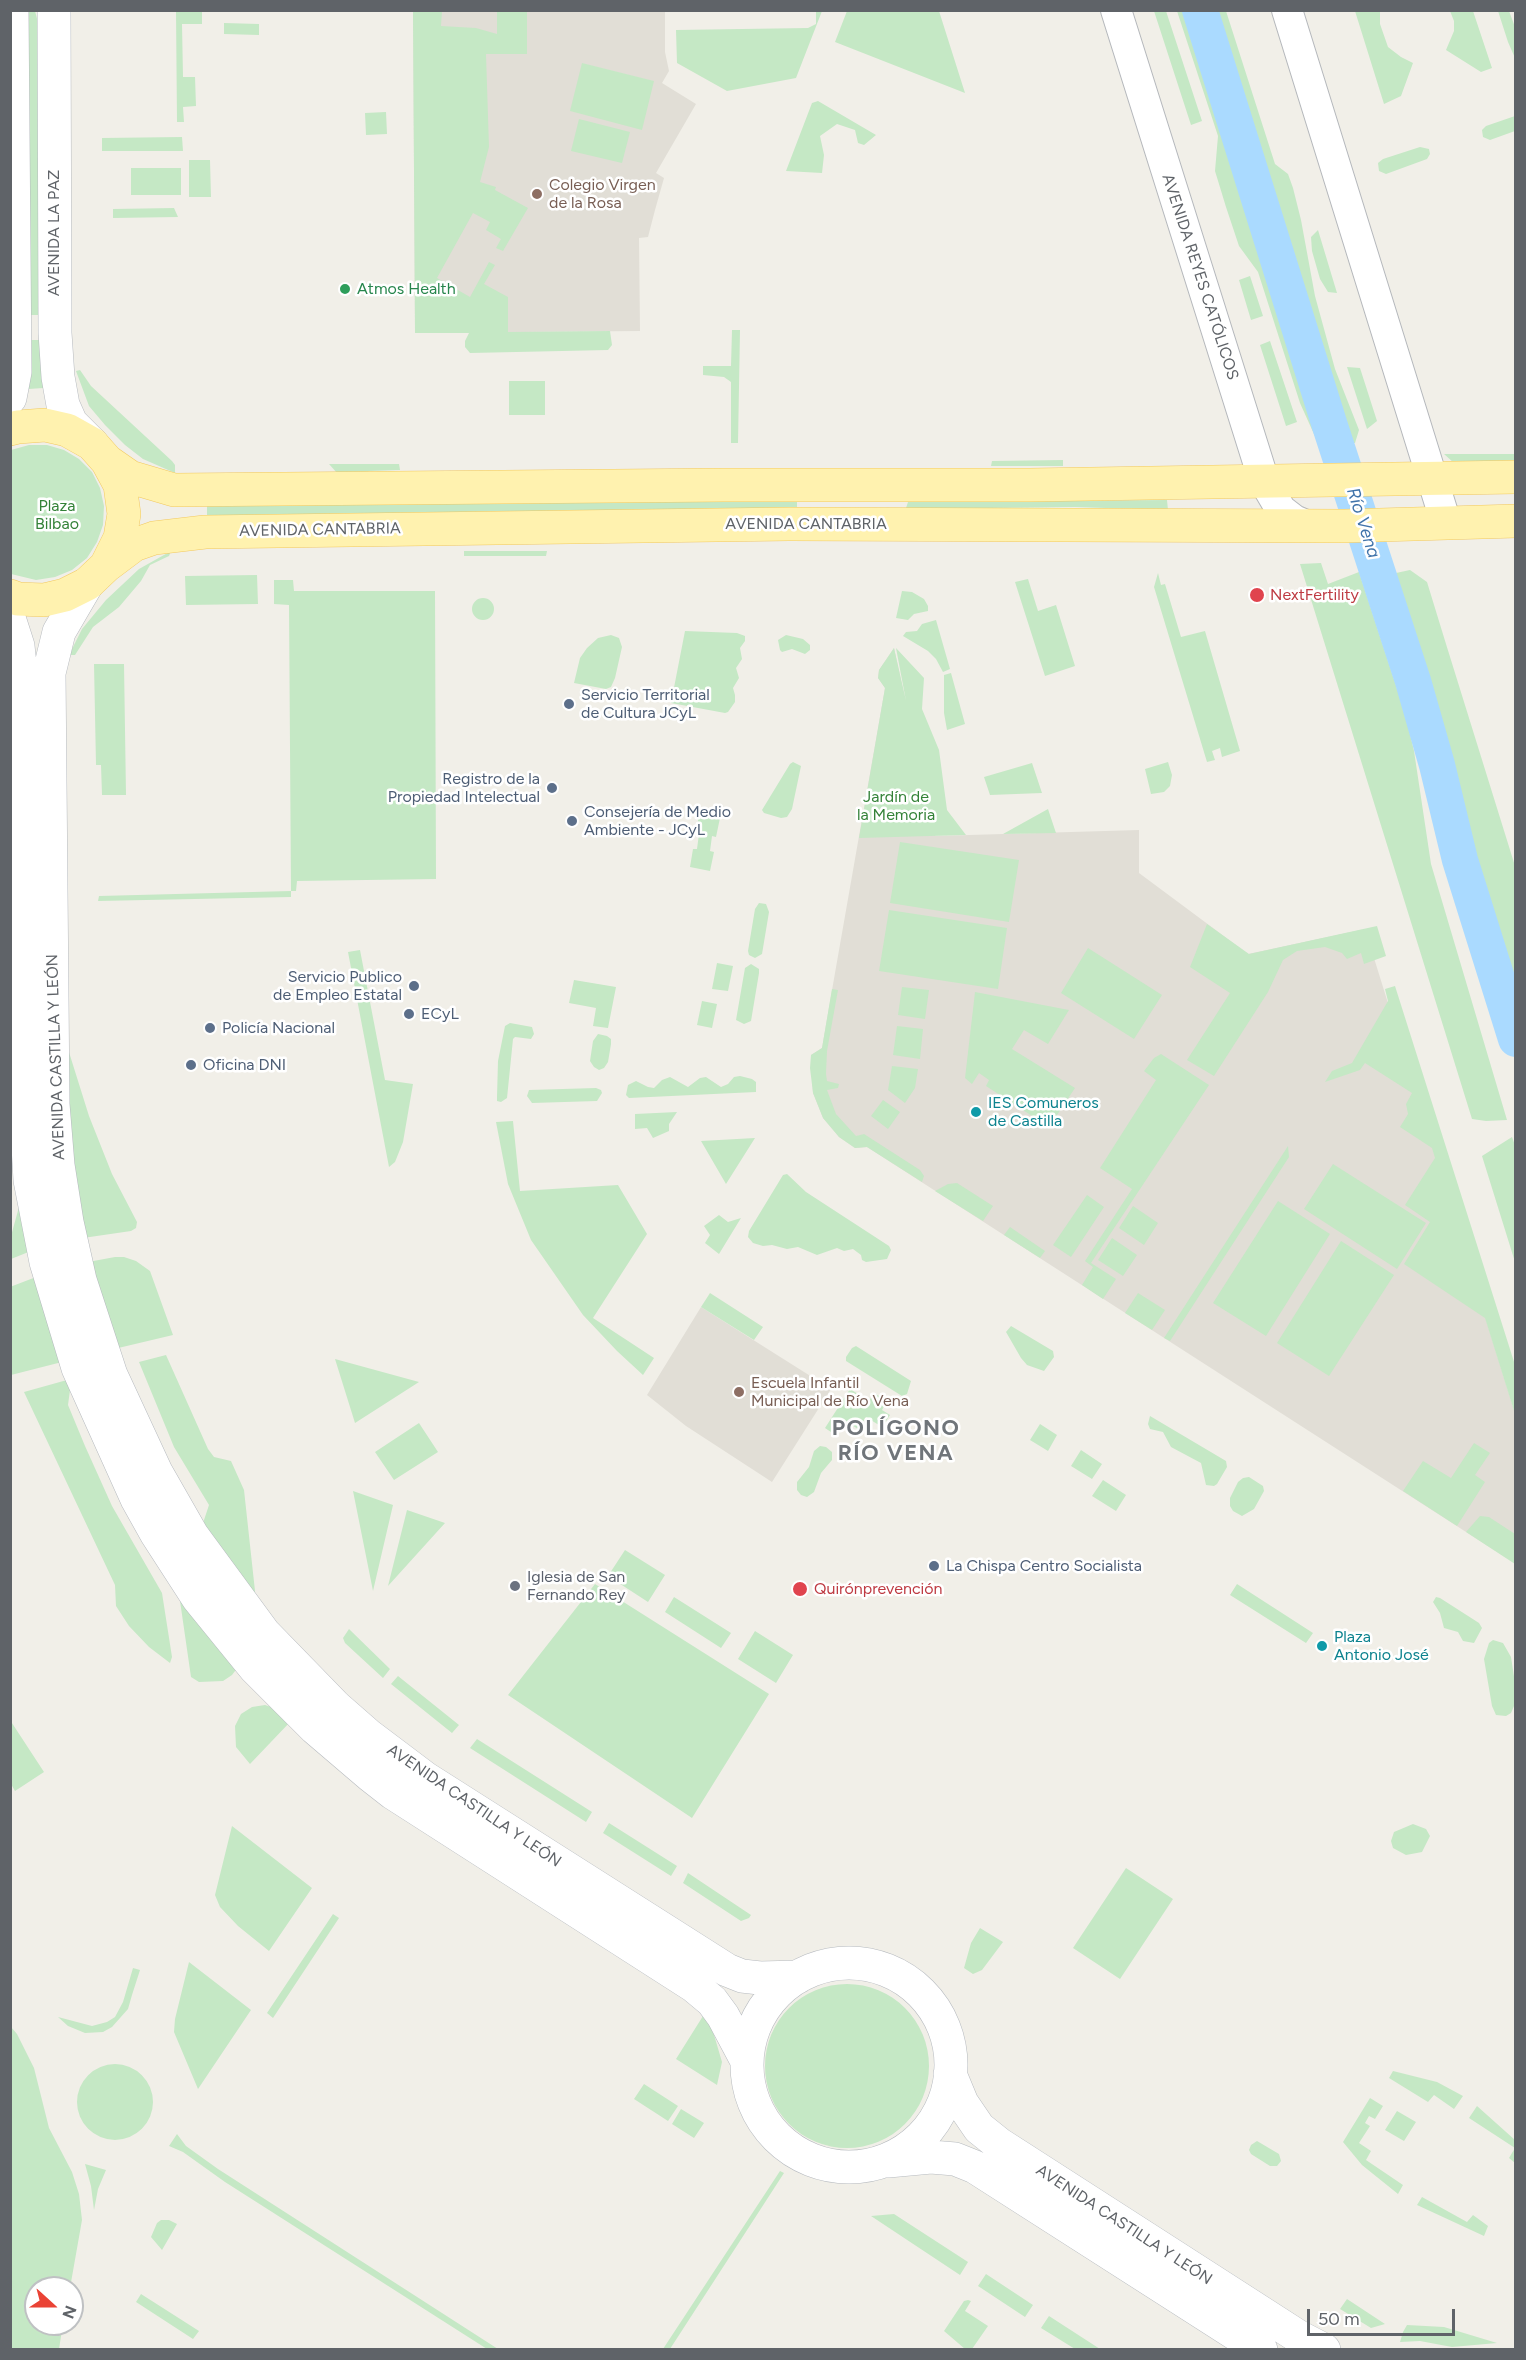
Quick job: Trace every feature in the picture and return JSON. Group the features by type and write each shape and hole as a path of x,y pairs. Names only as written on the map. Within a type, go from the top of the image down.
{"main road":[{"path":"10,398 15,372 12,10"},
{"name":"AVENIDA LA PAZ","path":"54,10 54,319 58,377 63,405 71,423 100,452"},
{"path":"10,429 45,425 67,430 100,452 130,477 174,490 1018,485 1515,477"},
{"path":"10,596 18,599 44,600 65,595 96,575 120,538 124,514 120,485 100,452"},
{"name":"AVENIDA CANTABRIA","path":"96,575 134,545 154,538 195,532 789,524 1345,526 1515,521"},
{"name":"AVENIDA CASTILLA Y LEÓN","path":"96,575 59,632 50,673 55,1125 67,1222 93,1324 128,1415 156,1472 192,1534 264,1633 336,1707 368,1734 425,1778 727,1970 742,1976 760,1978 798,1977"},
{"name":"AVENIDA CASTILLA Y LEÓN","path":"10,621 18,646 21,674 24,1091 30,1180 46,1262 78,1368 137,1499 198,1598 255,1668 315,1728 369,1776 694,1986 712,2001 723,2016 747,2061"},
{"path":"847,1963 873,1966 896,1974 917,1989 933,2008 944,2028 950,2051 950,2074 941,2108 925,2134 907,2149 880,2163 856,2167 830,2166 805,2158 783,2144 766,2125 751,2095 746,2070 754,2026 777,1992 798,1977 822,1967 847,1963"},
{"name":"AVENIDA CASTILLA Y LEÓN","path":"950,2074 962,2103 979,2128 999,2144 1299,2337 1324,2349"},
{"name":"AVENIDA CASTILLA Y LEÓN","path":"880,2163 932,2157 955,2159 975,2167 1261,2349"}],"street":[{"name":"AVENIDA REYES CATÓLICOS","path":"1116,10 1264,481 1281,510 1294,520 1308,526"},
{"path":"1287,10 1446,523"}],"shaded area":[{"name":"Colegio Virgen de la Rosa","path":"413,11 665,11 665,52 669,71 662,83 696,104 656,173 664,178 648,237 639,238 640,331 415,333"},
{"path":"894,648 935,836 1139,830 1139,873 1248,954 1365,929 1515,1413 1515,1553 1505,1557 867,1147 855,1148 839,1137 823,1118 813,1093 811,1055 822,1048 885,688 878,678 879,670"},
{"name":"Escuela Infantil Municipal de Río Vena","path":"701,1307 831,1389 772,1482 686,1426 647,1395"}],"green space":[{"path":"24,11 35,11 40,30 42,315 28,315"},
{"path":"176,11 202,11 202,24 182,24 183,77 195,77 196,106 183,107 184,122 177,122"},
{"path":"413,11 442,11 441,26 476,28 497,34 497,11 527,11 527,54 486,54 489,147 480,182 496,187 495,190 528,208 503,251 496,248 501,239 486,230 490,222 473,213 437,278 470,297 489,262 495,265 484,284 508,297 508,332 610,331 612,345 608,350 470,353 465,347 469,333 415,333"},
{"path":"816,11 822,11 796,78 727,91 677,63 676,30 808,28 816,24"},
{"path":"847,11 939,11 965,93 835,42"},
{"path":"1154,11 1166,11 1202,121 1191,125"},
{"path":"1177,11 1226,11 1275,164 1288,174 1293,188 1315,296 1335,369 1359,430 1355,443 1318,443 1300,403 1258,272 1239,246 1226,207 1215,171 1218,136"},
{"path":"1355,11 1380,11 1380,24 1388,47 1413,63 1401,96 1384,104"},
{"path":"1450,11 1473,11 1492,68 1481,72 1446,50 1454,31 1454,21"},
{"path":"1498,11 1509,11 1515,27 1515,58 1508,42"},
{"path":"224,23 259,24 259,35 224,34"},
{"path":"582,63 654,81 642,130 570,111"},
{"path":"818,101 876,135 864,145 858,143 855,130 837,124 820,136 824,155 822,173 786,171 812,103"},
{"path":"386,112 387,134 366,135 365,113"},
{"path":"1515,116 1515,131 1490,140 1483,137 1482,130 1486,126"},
{"path":"579,119 630,132 622,163 571,151"},
{"path":"182,137 183,151 102,151 102,138"},
{"path":"1420,147 1429,149 1430,154 1427,159 1386,174 1379,171 1378,163 1383,159"},
{"path":"189,160 210,160 211,197 189,197"},
{"path":"131,168 181,168 181,195 131,195"},
{"path":"174,208 178,217 113,218 113,209"},
{"path":"1318,230 1337,293 1328,292 1320,279 1312,251 1311,237"},
{"path":"1250,276 1263,316 1251,320 1239,280"},
{"path":"732,330 740,330 738,443 731,443 731,382 724,377 703,375 703,366 731,366"},
{"path":"28,340 42,340 43,388 29,389"},
{"path":"1270,341 1297,422 1286,426 1260,345"},
{"path":"1347,367 1360,368 1377,421 1367,429"},
{"path":"80,370 91,386 172,461 175,465 175,473 143,459 105,425 89,406 76,371"},
{"path":"509,381 545,381 545,415 509,415"},
{"name":"Plaza Bilbao","path":"29,445 47,445 64,450 79,459 92,472 100,488 104,506 103,525 97,542 87,558 72,570 55,577 36,580 11,574 11,450"},
{"path":"1444,454 1515,454 1515,465 1454,463"},
{"path":"1063,460 1063,466 991,466 992,461"},
{"path":"329,464 399,464 400,470 369,471 365,478 337,473"},
{"path":"797,499 797,510 207,516 207,506"},
{"path":"1167,500 1168,510 1075,507 906,508 908,502"},
{"path":"171,551 169,556 150,565 141,581 119,607 93,627 75,655 69,655 82,629 106,600 139,569"},
{"path":"464,551 547,551 546,556 464,556"},
{"path":"1383,561 1392,561 1396,573 1410,570 1427,582 1515,866 1515,987"},
{"path":"1321,563 1328,584 1359,572 1405,713 1414,751 1431,864 1507,1120 1472,1119 1300,564"},
{"path":"1158,573 1161,585 1165,584 1181,637 1205,631 1240,751 1222,757 1220,748 1212,751 1215,760 1207,762 1154,587"},
{"path":"257,575 258,604 186,605 185,576"},
{"path":"1028,579 1038,611 1056,605 1075,666 1045,676 1015,582"},
{"path":"274,580 293,580 294,591 435,591 436,879 297,881 296,891 291,891 289,605 274,604"},
{"path":"902,591 912,592 924,599 928,611 914,614 908,620 896,618"},
{"path":"483,598 491,601 494,609 491,617 483,620 475,617 472,609 475,601"},
{"path":"936,620 950,669 943,672 936,659 928,651 903,636 906,632 917,631 922,624"},
{"path":"685,631 737,633 745,636 745,641 740,648 742,659 736,668 739,678 733,688 735,702 728,712 671,703"},
{"path":"611,635 619,638 622,647 611,687 606,689 574,683 580,658 587,648 598,638"},
{"path":"786,635 803,639 810,645 810,650 805,654 792,649 782,652 778,640"},
{"name":"Jardín de la Memoria","path":"894,648 906,701 896,648 924,678 922,709 939,750 947,810 966,835 859,838 885,688 878,678 879,670"},
{"path":"94,664 124,664 126,795 102,795 101,765 96,765"},
{"path":"951,673 965,724 947,730 944,713 944,675"},
{"path":"793,762 801,766 792,809 787,817 781,818 764,813 762,810"},
{"path":"1168,762 1172,775 1170,786 1164,792 1151,794 1145,769"},
{"path":"1032,763 1042,793 990,795 984,777"},
{"path":"1048,809 1056,833 1003,834"},
{"path":"699,814 720,818 716,837 712,836 710,851 714,852 710,871 690,867 693,849 697,849 699,834 696,833"},
{"path":"900,842 1019,860 1009,922 890,903"},
{"path":"291,891 291,897 98,901 99,896"},
{"path":"759,903 766,904 769,912 762,954 755,958 749,955 748,951 755,909"},
{"path":"889,910 1007,928 998,989 879,971"},
{"path":"1207,924 1249,954 1377,926 1386,956 1364,964 1361,953 1347,959 1342,953 1325,947 1297,951 1283,960 1268,992 1214,1076 1187,1060 1230,993 1190,967"},
{"path":"1088,948 1162,995 1134,1039 1061,993"},
{"path":"360,950 385,1080 413,1084 403,1142 395,1162 389,1167 348,952"},
{"path":"717,963 733,966 728,991 712,989"},
{"path":"751,964 759,969 759,973 751,1021 744,1024 736,1020 745,968"},
{"path":"574,980 616,987 608,1028 593,1026 596,1008 569,1003"},
{"path":"1395,986 1515,1365 1515,1414 1485,1318 1404,1264 1430,1222 1405,1205 1435,1158 1432,1148 1400,1127 1408,1114 1406,1104 1412,1093 1365,1063 1360,1070 1325,1082 1332,1071 1352,1063 1388,1001 1385,989"},
{"path":"902,987 929,990 925,1019 898,1015"},
{"path":"832,989 838,990 827,1051 826,1074 827,1081 839,1084 838,1088 827,1090 836,1114 856,1136 864,1134 920,1170 924,1176 922,1182 867,1147 855,1148 839,1137 823,1118 813,1093 810,1068 811,1055 822,1048"},
{"path":"975,992 1069,1010 1048,1044 1024,1030 1012,1049 1075,1088 1049,1127 986,1086 989,1080 979,1073 972,1084 965,1078"},
{"path":"702,1001 717,1004 712,1028 697,1025"},
{"path":"510,1023 532,1027 534,1034 531,1039 515,1037 513,1039 507,1098 501,1102 497,1101 498,1061 505,1026"},
{"path":"897,1026 923,1029 920,1059 893,1055"},
{"path":"598,1034 611,1039 608,1062 604,1068 599,1070 590,1061 593,1041"},
{"path":"68,1049 89,1116 112,1174 137,1222 136,1228 131,1231 83,1238 67,1118"},
{"path":"1161,1054 1209,1085 1091,1263 1116,1279 1103,1299 1082,1285 1093,1267 1085,1261 1132,1189 1100,1168 1156,1080 1144,1071 1154,1058"},
{"path":"892,1066 918,1069 915,1088 905,1103 888,1090"},
{"path":"740,1076 756,1082 756,1092 629,1098 626,1095 628,1085 636,1081 654,1088 662,1080 670,1077 688,1087 700,1078 706,1077 721,1087 728,1084 734,1077"},
{"path":"596,1088 602,1093 597,1101 532,1103 527,1096 529,1090"},
{"path":"883,1100 900,1112 888,1129 871,1116"},
{"path":"677,1112 669,1124 669,1131 653,1138 647,1128 635,1129 635,1114"},
{"path":"513,1121 520,1191 618,1185 647,1234 593,1318 654,1358 643,1375 583,1315 531,1240 508,1184 496,1122"},
{"path":"1512,1137 1516,1148 1515,1262 1482,1156"},
{"path":"755,1138 726,1184 701,1141"},
{"path":"1288,1146 1289,1157 1170,1341 1164,1338"},
{"path":"1333,1164 1426,1223 1397,1269 1304,1209"},
{"path":"787,1174 806,1192 889,1246 891,1250 887,1259 866,1262 853,1249 844,1251 837,1248 817,1255 798,1247 787,1249 753,1243 748,1237 749,1231 783,1175"},
{"path":"957,1183 993,1206 983,1221 935,1191 948,1184"},
{"path":"1087,1195 1104,1207 1071,1257 1053,1245"},
{"path":"22,1196 31,1251 11,1259 11,1236"},
{"path":"1278,1201 1330,1234 1266,1336 1213,1303"},
{"path":"1133,1206 1158,1223 1144,1245 1119,1228"},
{"path":"719,1215 728,1222 741,1218 719,1254 705,1243 710,1235 704,1226"},
{"path":"1010,1227 1045,1251 1040,1258 1004,1235"},
{"path":"1112,1238 1137,1255 1123,1276 1098,1260"},
{"path":"1341,1241 1394,1275 1329,1376 1277,1343"},
{"path":"115,1257 136,1261 150,1271 173,1335 114,1349 88,1262"},
{"path":"36,1277 62,1362 11,1375 10,1287"},
{"path":"710,1293 763,1327 754,1340 701,1307"},
{"path":"1138,1293 1165,1310 1152,1330 1125,1313"},
{"path":"1011,1326 1053,1351 1054,1357 1044,1371 1027,1365 1021,1358 1006,1332"},
{"path":"856,1346 911,1381 907,1394 902,1396 846,1361 852,1348"},
{"path":"166,1355 208,1449 214,1457 231,1461 244,1490 254,1599 202,1526 209,1505 174,1447 139,1362"},
{"path":"335,1359 419,1382 355,1423"},
{"path":"67,1380 70,1390 68,1405 85,1446 112,1506 162,1593 172,1657 170,1663 149,1647 129,1626 116,1606 115,1585 24,1392"},
{"path":"850,1389 869,1401 874,1393 887,1401 882,1410 890,1415 882,1427 866,1417 858,1429 844,1420 834,1434 825,1428"},
{"path":"1150,1416 1226,1461 1227,1467 1217,1484 1206,1485 1201,1463 1171,1447 1163,1432 1150,1429 1148,1424"},
{"path":"419,1423 438,1452 394,1480 375,1452"},
{"path":"1040,1424 1057,1435 1048,1451 1030,1440"},
{"path":"1474,1443 1490,1453 1475,1475 1485,1482 1457,1526 1403,1491 1423,1461 1451,1478"},
{"path":"820,1446 832,1452 832,1460 821,1473 814,1492 807,1497 801,1495 797,1490 797,1482 809,1467 814,1451"},
{"path":"1081,1450 1102,1464 1092,1479 1071,1466"},
{"path":"1249,1477 1263,1486 1264,1491 1254,1509 1242,1516 1233,1511 1230,1498 1238,1482"},
{"path":"1103,1480 1126,1495 1116,1511 1092,1496"},
{"path":"353,1491 393,1505 373,1591"},
{"path":"407,1510 445,1523 388,1586"},
{"path":"1480,1516 1489,1517 1515,1534 1515,1564 1466,1532"},
{"path":"625,1550 665,1575 648,1602 608,1576"},
{"path":"595,1584 769,1694 692,1818 508,1695"},
{"path":"1237,1584 1313,1633 1306,1643 1230,1595"},
{"path":"179,1594 238,1667 223,1681 199,1682 191,1677"},
{"path":"674,1597 731,1633 721,1648 665,1612"},
{"path":"1436,1597 1479,1623 1482,1628 1474,1643 1463,1641 1458,1632 1444,1628 1440,1613 1433,1602"},
{"path":"349,1629 390,1669 383,1678 345,1643 343,1638"},
{"path":"755,1631 793,1655 776,1683 738,1659"},
{"path":"1493,1640 1503,1643 1511,1657 1515,1683 1514,1706 1511,1713 1506,1716 1496,1715 1492,1706 1484,1659 1489,1643"},
{"path":"398,1676 459,1725 452,1733 391,1684"},
{"path":"265,1705 277,1709 291,1721 250,1764 236,1747 235,1726 241,1714 252,1707"},
{"path":"10,1720 44,1772 15,1791 11,1784"},
{"path":"477,1739 592,1812 586,1822 470,1748"},
{"path":"609,1823 677,1866 671,1876 603,1833"},
{"path":"1413,1824 1426,1829 1430,1836 1422,1852 1406,1855 1393,1848 1391,1841 1394,1832"},
{"path":"232,1826 312,1888 269,1951 238,1926 220,1907 215,1895"},
{"path":"1126,1868 1173,1899 1120,1979 1073,1948"},
{"path":"688,1873 751,1915 749,1918 741,1921 683,1883"},
{"path":"333,1914 339,1918 273,2018 267,2013"},
{"path":"980,1928 1003,1942 982,1970 973,1974 964,1968 971,1943"},
{"path":"189,1962 251,2010 198,2089 174,2032"},
{"path":"133,1968 140,1970 128,2009 112,2027 103,2032 85,2033 68,2026 58,2017 92,2026 115,2017 123,2002"},
{"path":"847,1984 878,1991 905,2008 922,2035 929,2066 922,2097 905,2124 878,2141 847,2148 816,2141 789,2124 772,2097 765,2066 772,2035 789,2008 816,1991"},
{"path":"703,2016 712,2028 722,2062 717,2085 676,2059"},
{"path":"11,2027 17,2034 34,2068 49,2128 72,2172 79,2194 82,2220 72,2276 24,2276 24,2336 61,2336 59,2349 11,2349"},
{"path":"115,2064 129,2067 142,2075 150,2088 153,2102 150,2116 142,2129 129,2137 115,2140 101,2137 88,2129 80,2116 77,2102 80,2088 88,2075 101,2067"},
{"path":"1393,2071 1437,2082 1463,2096 1454,2109 1434,2095 1428,2102 1389,2078"},
{"path":"644,2084 678,2106 668,2121 634,2099"},
{"path":"1370,2098 1383,2106 1375,2119 1369,2116 1365,2123 1370,2126 1359,2143 1371,2151 1366,2160 1403,2185 1398,2194 1362,2165 1343,2142"},
{"path":"1477,2106 1515,2140 1515,2148 1469,2118"},
{"path":"681,2109 704,2123 694,2138 672,2124"},
{"path":"1397,2111 1416,2122 1404,2141 1385,2130"},
{"path":"177,2134 186,2146 218,2169 498,2349 487,2349 225,2182 183,2152 169,2146"},
{"path":"1257,2141 1279,2154 1281,2161 1277,2166 1270,2166 1251,2154 1249,2150 1251,2145"},
{"path":"1515,2148 1515,2163 1509,2158"},
{"path":"85,2164 106,2170 98,2189 94,2210 91,2186"},
{"path":"780,2171 784,2173 670,2349 663,2349"},
{"path":"1422,2197 1467,2222 1473,2215 1488,2226 1484,2236 1417,2205"},
{"path":"894,2214 968,2262 960,2275 871,2216"},
{"path":"161,2220 169,2220 177,2224 162,2250 151,2237 157,2223"},
{"path":"986,2274 1033,2305 1025,2317 978,2286"},
{"path":"141,2294 199,2331 193,2339 136,2302"},
{"path":"1347,2299 1385,2324 1371,2328 1340,2309"},
{"path":"964,2301 971,2301 965,2311 988,2326 972,2349 965,2349 944,2331"},
{"path":"1049,2316 1100,2349 1075,2349 1041,2328"},
{"path":"1407,2325 1444,2327 1497,2343 1452,2347 1420,2341 1400,2342"}],"waterway":[{"name":"Río Vena","path":"1200,10 1329,423 1413,681 1437,765 1460,860 1516,1039"}],"place":[{"name":"Colegio Virgen de la Rosa","path":"537,194"},
{"name":"Atmos Health","path":"345,289"},
{"name":"NextFertility","path":"1257,595"},
{"name":"Servicio Territorial de Cultura JCyL","path":"569,704"},
{"name":"Registro de la Propiedad Intelectual","path":"552,788"},
{"name":"Consejería de Medio Ambiente - JCyL","path":"572,821"},
{"name":"Servicio Publico de Empleo Estatal","path":"414,986"},
{"name":"ECyL","path":"409,1014"},
{"name":"Policía Nacional","path":"210,1028"},
{"name":"Oficina DNI","path":"191,1065"},
{"name":"IES Comuneros de Castilla","path":"976,1112"},
{"name":"Escuela Infantil Municipal de Río Vena","path":"739,1392"},
{"name":"La Chispa Centro Socialista","path":"934,1566"},
{"name":"Iglesia de San Fernando Rey","path":"515,1586"},
{"name":"Quirónprevención","path":"800,1589"},
{"name":"Plaza Antonio José","path":"1322,1646"}],"district":[{"name":"POLÍGONO RÍO VENA","path":"896,1442"}]}
